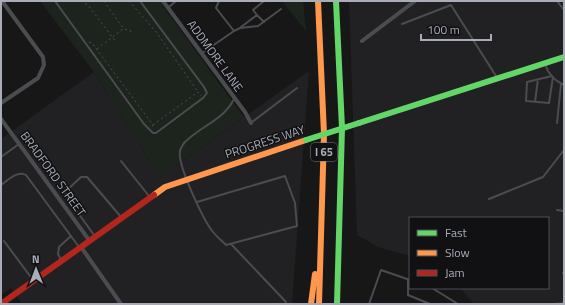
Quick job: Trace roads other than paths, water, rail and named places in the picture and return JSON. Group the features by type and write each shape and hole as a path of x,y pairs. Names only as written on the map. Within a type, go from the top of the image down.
{"main road":[{"name":"I 65","path":"318,1 324,121 319,304"},
{"name":"I 65","path":"336,1 342,128 337,304"},
{"name":"PROGRESS WAY","path":"1,304 164,187 496,77 564,57"},
{"path":"311,304 322,220"}],"street":[{"path":"1,103 38,78 44,65 43,57 2,1"},
{"name":"ADDMORE LANE","path":"163,1 202,53 251,123"},
{"path":"362,41 415,1"},
{"name":"BRADFORD STREET","path":"1,119 92,238"},
{"path":"80,247 121,304"}],"lane":[{"path":"55,1 151,132 156,132 203,98 207,93 140,1"},
{"path":"168,8 176,1"},
{"path":"219,1 216,8 234,31"},
{"path":"264,1 253,10 264,22"},
{"path":"557,1 564,10"},
{"path":"402,24 451,5 496,77"},
{"path":"240,28 258,26 281,8"},
{"path":"202,53 257,15"},
{"path":"544,62 552,77 564,85"},
{"path":"552,77 549,103 526,101 527,82 552,77"},
{"path":"536,102 538,79"},
{"path":"557,123 561,84"},
{"path":"251,123 297,88"},
{"path":"197,202 285,176 295,203 297,226 226,245 214,233 201,212 182,168 180,151 183,144 222,116 230,107 234,99"},
{"path":"1,157 19,144"},
{"path":"489,199 543,177 564,150"},
{"path":"122,161 150,197"},
{"path":"1,185 17,174 21,173 26,175 80,247"},
{"path":"92,238 65,195 65,192 80,177 87,177 121,217"},
{"path":"557,210 564,211"},
{"path":"61,260 58,254 59,247 72,236"},
{"path":"4,241 33,280"},
{"path":"231,244 286,302"},
{"path":"369,304 381,270 409,279 408,295 430,304"},
{"path":"434,289 458,304"},
{"path":"555,304 564,303"}]}
